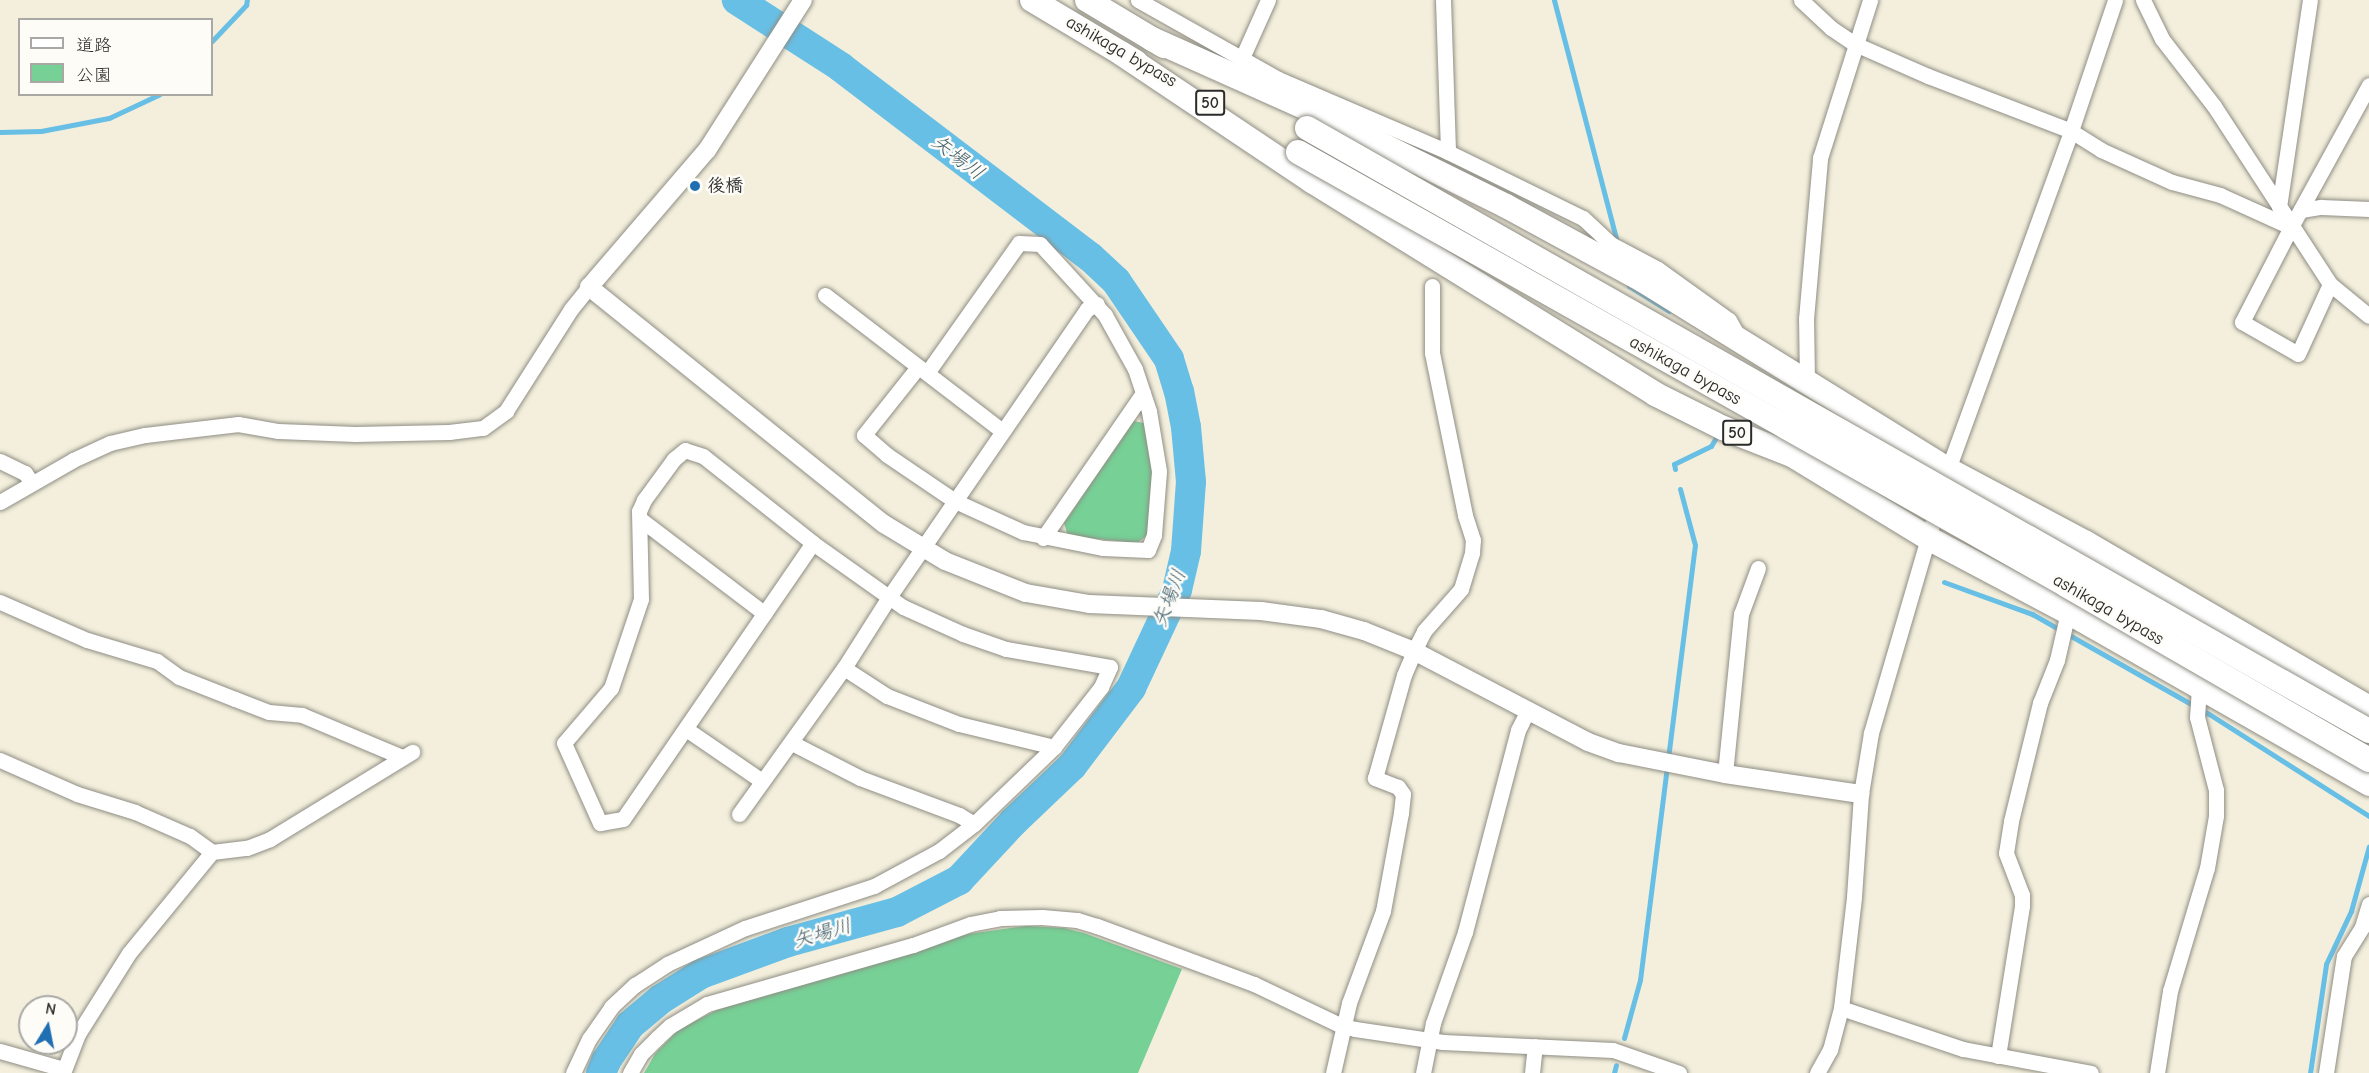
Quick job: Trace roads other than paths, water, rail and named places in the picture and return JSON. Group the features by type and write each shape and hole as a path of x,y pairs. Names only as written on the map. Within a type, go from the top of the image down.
{"highway":[{"name":"ashikaga bypass","path":"1032,0 1122,54 2066,585 2369,760"},
{"name":"ashikaga bypass","path":"1087,0 1306,128 2369,731"},
{"name":"50","path":"1152,39 1324,116 1506,206 1644,281 1807,380 1947,469 2118,561 2369,708"},
{"name":"50","path":"1122,54 1312,181 1655,394 1713,423 1792,455 1929,538 2068,612 2369,784"}],"street":[{"path":"1138,0 1278,79 1448,152 1583,219 1611,244 1658,269 1729,320 1739,338"},
{"path":"1242,58 1268,0"},
{"path":"1443,0 1448,152"},
{"path":"1801,0 1831,28 1855,44 1928,76 2071,131 2101,150 2143,170 2172,182 2220,195 2291,227"},
{"path":"1807,380 1806,319 1820,158 1870,0"},
{"path":"1818,1073 1830,1050 1841,1008 1854,897 1861,794 1871,733 1947,469 2071,131 2115,0"},
{"path":"2143,0 2162,39 2214,106 2330,284 2369,316"},
{"path":"2279,207 2310,0"},
{"path":"0,502 110,442 173,431 238,424 278,431 355,434 449,432 483,428 506,411 571,309 707,150 798,8"},
{"path":"2330,284 2298,354 2242,322 2291,227 2369,86"},
{"path":"2301,210 2321,207 2369,208"},
{"path":"1019,243 1040,244 1097,304 1128,352 1143,393 1151,418 1159,471 1154,535 1148,550 1103,548 1043,538 1007,526 955,501 912,473 864,435 922,370 1019,243"},
{"path":"1333,1073 1342,1026 1383,911 1403,794 1398,787 1375,778 1404,675 1424,631 1461,589 1473,540 1465,515 1432,353 1432,286"},
{"path":"589,287 831,482 922,549 972,574 1026,593 1089,604 1261,611 1321,619 1364,631 1414,651 1527,712 1588,742 1619,753 1725,774 1861,794"},
{"path":"825,296 1002,431"},
{"path":"739,814 844,668 889,597 1087,309 1097,304"},
{"path":"1043,538 1143,393"},
{"path":"573,1073 589,1039 611,1007 648,976 686,954 745,928 874,886 939,851 974,824 1054,747 1101,687 1110,667 1006,648 932,622 889,597 813,543 703,456 686,450 674,459 644,500 639,511 641,599 611,688 564,743 600,823 623,819 813,543"},
{"path":"0,461 25,473 32,483"},
{"path":"640,519 764,613"},
{"path":"1725,774 1741,614 1758,568"},
{"path":"0,602 87,640 157,661 179,677 260,709 302,715 407,754 270,839 248,848 212,852 190,836 135,812 77,794 0,760"},
{"path":"1998,1056 2022,906 2022,895 2007,853 2011,821 2040,703 2057,660 2068,612"},
{"path":"844,668 887,696 959,724 1054,747"},
{"path":"2157,1073 2170,991 2207,868 2216,816 2216,790 2197,717 2199,686"},
{"path":"1423,1073 1429,1039 1465,932 1518,730 1527,712"},
{"path":"686,729 762,781"},
{"path":"792,743 860,778 924,804 959,815 974,824"},
{"path":"0,1051 63,1071 78,1034 129,953 212,852"},
{"path":"2326,1073 2344,956 2362,927 2369,903"},
{"path":"630,1073 641,1054 670,1026 707,1004 882,954 970,924 1000,918 1060,918 1097,926 1254,984 1342,1026 1429,1039 1613,1050 1680,1073"},
{"path":"1841,1008 1964,1049 2091,1073"},
{"path":"1532,1073 1535,1046"}],"waterway":[{"path":"213,40 246,5 247,0"},
{"name":"矢場川","path":"601,1073 606,1061 630,1025 661,999 701,974 788,942 897,912 959,880 1013,822 1072,766 1131,688 1177,590 1186,551 1191,482 1186,427 1179,392 1169,359 1116,281 1090,257 841,67 737,0"},
{"path":"1554,0 1618,245"},
{"path":"0,132 41,131 109,118 156,96"},
{"path":"1628,283 1629,286 1669,311"},
{"path":"1675,469 1674,464 1711,446 1719,432"},
{"path":"1624,1038 1640,980 1695,545 1680,489"},
{"path":"1944,582 2032,614 2209,714 2369,816"},
{"path":"2310,1073 2326,964 2351,911 2369,846"},
{"path":"1614,1073 1616,1065"}],"place":[{"name":"後橋","path":"695,186"}]}
